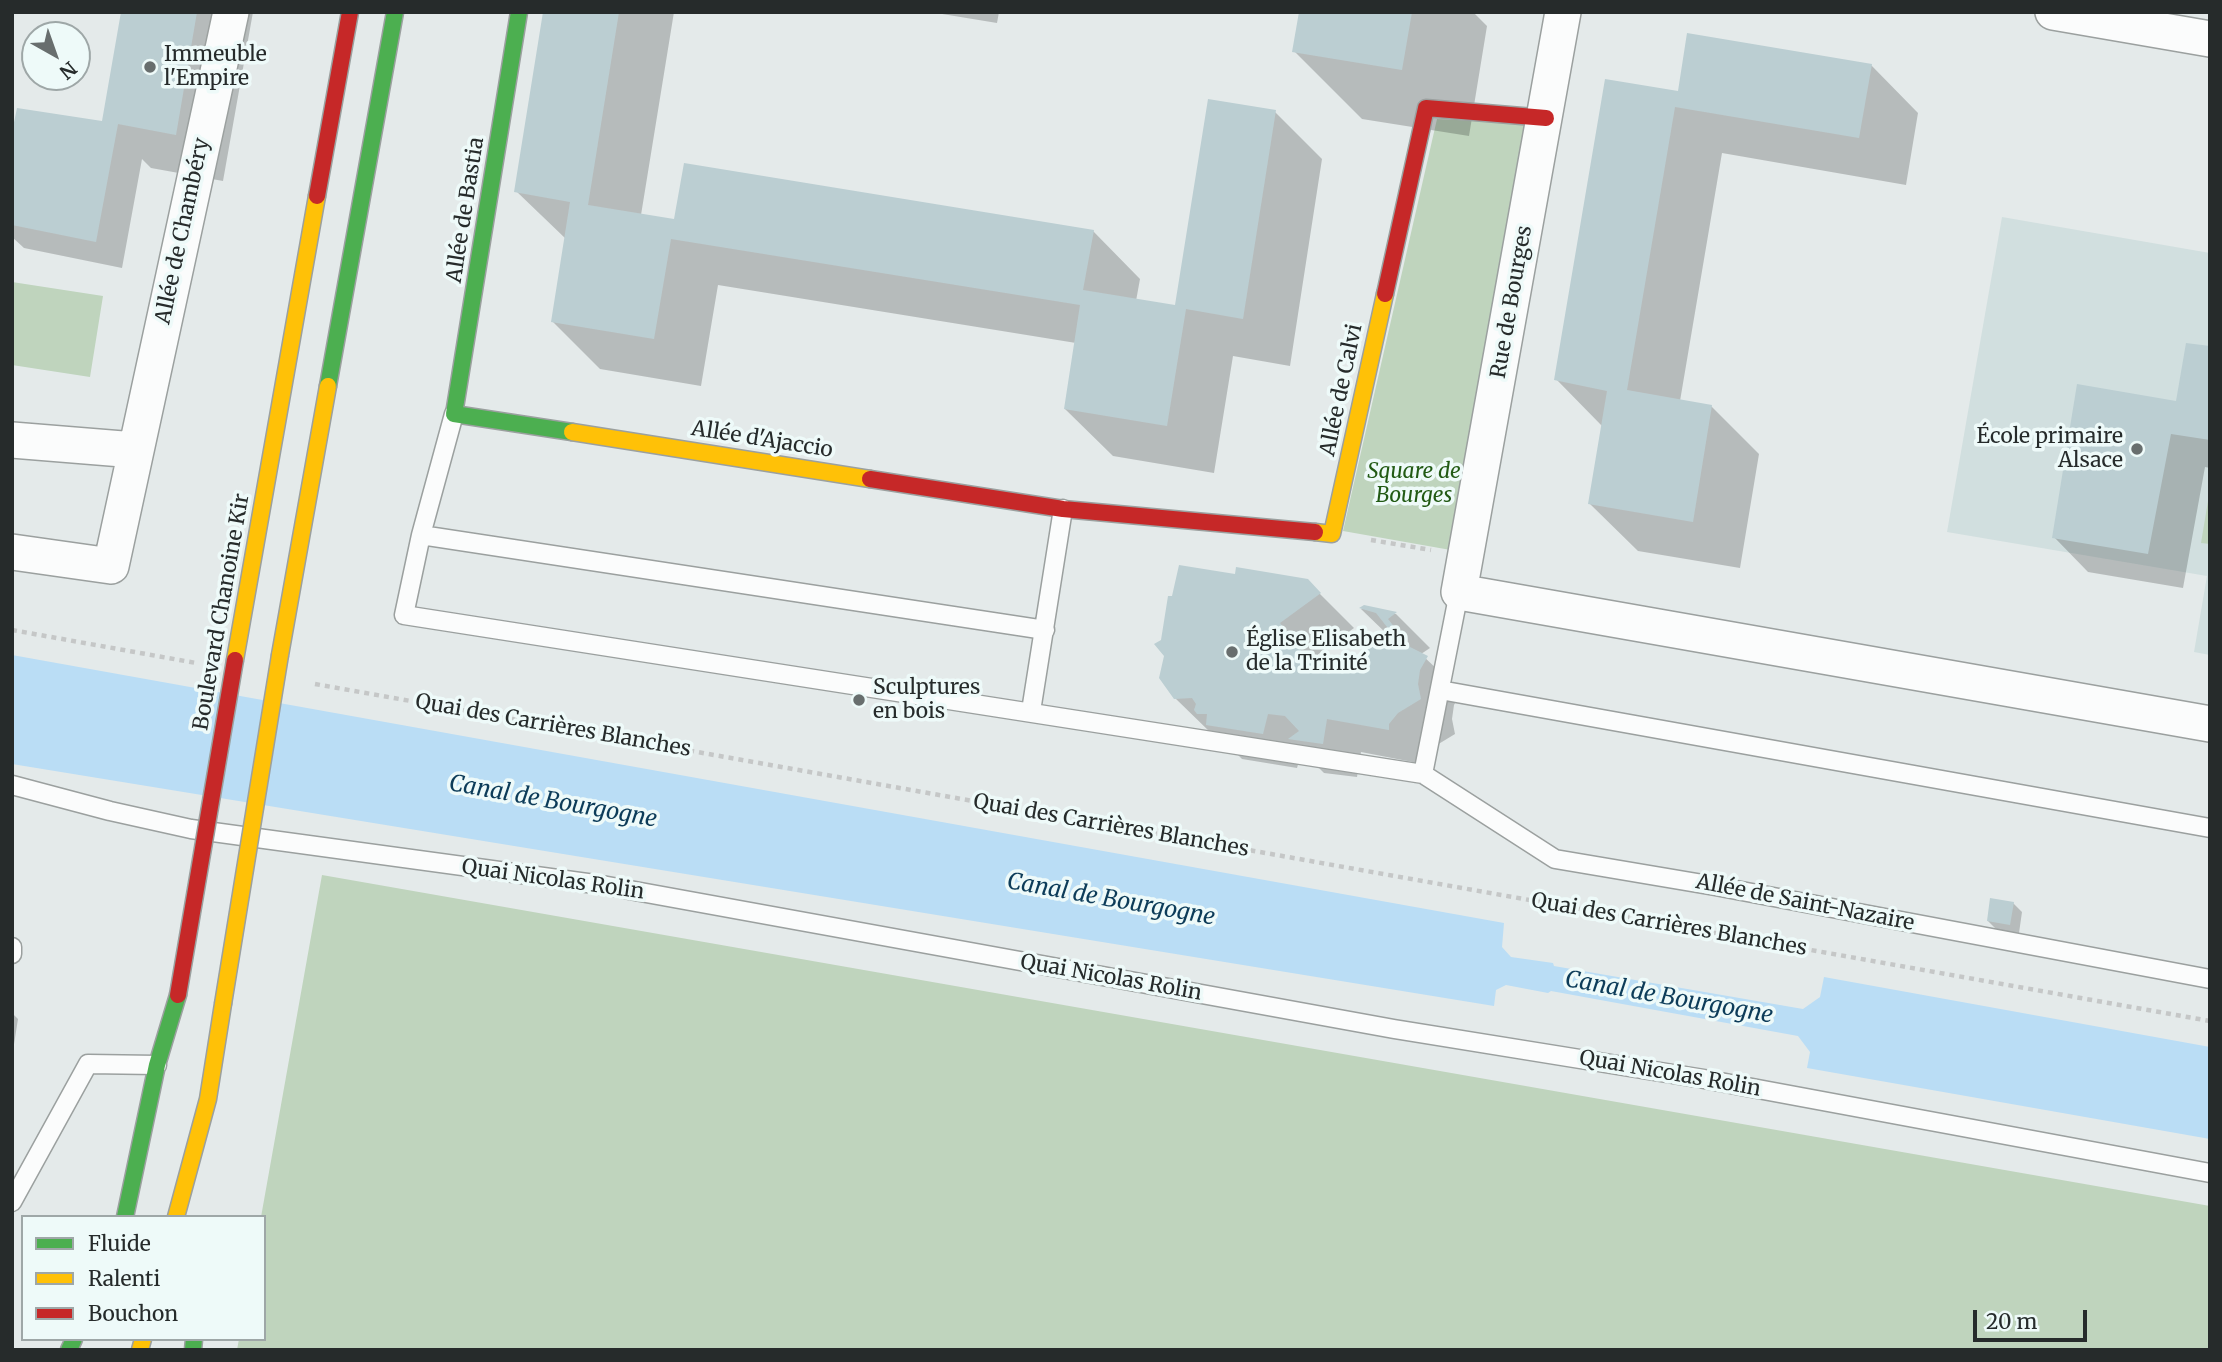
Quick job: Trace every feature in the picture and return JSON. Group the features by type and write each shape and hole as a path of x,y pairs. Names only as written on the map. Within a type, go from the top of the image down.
{"main road":[{"name":"Boulevard Chanoine Kir","path":"125,1215 157,1065 178,995 350,12"},
{"path":"177,1215 206,1106 286,619 395,12"},
{"name":"Allée de Bastia","path":"454,414 519,12"},
{"name":"Allée de Calvi","path":"1332,534 1426,108 1546,118"},
{"name":"Allée d'Ajaccio","path":"454,414 1063,509"},
{"path":"1063,509 1332,534"},
{"path":"202,1189 206,1106"}],"street":[{"name":"Allée de Chambéry","path":"12,552 111,566 231,12"},
{"name":"Rue de Bourges","path":"1459,592 1563,12"},
{"path":"2053,12 2210,39"},
{"path":"12,440 135,450"},
{"path":"1459,592 2210,723"}],"lane":[{"path":"454,414 421,536 404,615 1423,774 1459,592"},
{"path":"1031,711 1063,509"},
{"path":"421,536 1045,630"},
{"path":"1440,690 2210,828"},
{"name":"Allée de Saint-Nazaire","path":"1423,774 1555,859 1715,886 2210,979"},
{"name":"Quai Nicolas Rolin","path":"12,785 191,829 602,885 1394,1029 1704,1079 2210,1173"},
{"path":"12,947 12,954"},
{"path":"12,1202 88,1064 157,1065"}],"path":[{"path":"1332,534 1465,556"},
{"path":"12,630 204,664"},
{"name":"Quai des Carrières Blanches","path":"314,684 2210,1021"}],"shaded area":[{"path":"2002,217 2210,253 2210,655 2194,652 2207,576 1947,532"}],"green space":[{"name":"Square de Bourges","path":"1437,119 1537,124 1462,552 1343,531"},
{"path":"12,282 103,296 90,377 12,365"},
{"path":"2210,489 2210,544 2201,543"},
{"path":"322,875 2210,1206 2210,1350 237,1350 239,1341 266,1341 266,1215 261,1215"}],"water":[{"name":"Canal de Bourgogne","path":"12,655 1504,923 1502,947 1511,957 1553,963 1554,966 1803,1009 1820,997 1824,977 2210,1047 2210,1139 1807,1068 1810,1052 1798,1036 1551,991 1548,993 1506,985 1496,990 1494,1006 12,764"}],"building":[{"path":"121,12 197,12 176,135 118,124 96,242 12,225 12,132 17,108 102,121"},
{"path":"543,12 619,12 588,205 674,219 684,163 1094,230 1083,290 1175,305 1208,99 1276,110 1243,319 1186,309 1167,426 1064,409 1080,305 671,239 654,339 551,322 570,202 514,192"},
{"path":"1299,12 1412,12 1402,70 1292,52"},
{"path":"1687,33 1872,64 1859,138 1675,107 1627,390 1712,405 1693,522 1588,504 1607,391 1554,380 1605,79 1678,91"},
{"path":"2186,343 2210,346 2210,440 2171,434 2148,554 2052,538 2077,384 2176,401"},
{"name":"Église Elisabeth de la Trinité","path":"1179,565 1235,574 1236,567 1308,579 1321,593 1280,623 1309,661 1343,667 1391,632 1376,613 1359,608 1364,605 1397,612 1388,619 1410,647 1428,656 1420,670 1418,684 1421,699 1398,713 1389,724 1389,730 1327,719 1323,744 1288,739 1299,731 1285,716 1268,714 1263,734 1206,725 1207,714 1197,714 1192,698 1174,699 1159,678 1164,656 1154,644 1161,640 1168,596 1172,596"},
{"path":"1990,898 2014,902 2010,925 1987,921"}],"traffic: fast":[{"path":"328,386 395,12"},
{"path":"519,12 454,414 572,432"},
{"path":"125,1215 157,1065 178,995"},
{"path":"69,1350 73,1341"},
{"path":"193,1350 194,1341"}],"traffic: slow":[{"path":"235,660 317,196"},
{"path":"1315,532 1332,534 1385,294"},
{"path":"280,655 328,386"},
{"path":"572,432 870,479"},
{"path":"223,1004 280,655"},
{"path":"177,1215 208,1099 223,1004"},
{"path":"140,1350 142,1341"}],"traffic: jam":[{"path":"317,196 350,12"},
{"path":"1385,294 1426,108 1546,118"},
{"path":"870,479 1063,509 1315,532"},
{"path":"178,995 235,660"}],"place":[{"name":"Immeuble l'Empire","path":"150,67"},
{"name":"École primaire Alsace","path":"2137,449"},
{"name":"Église Elisabeth de la Trinité","path":"1232,652"},
{"name":"Sculptures en bois","path":"859,700"}]}
